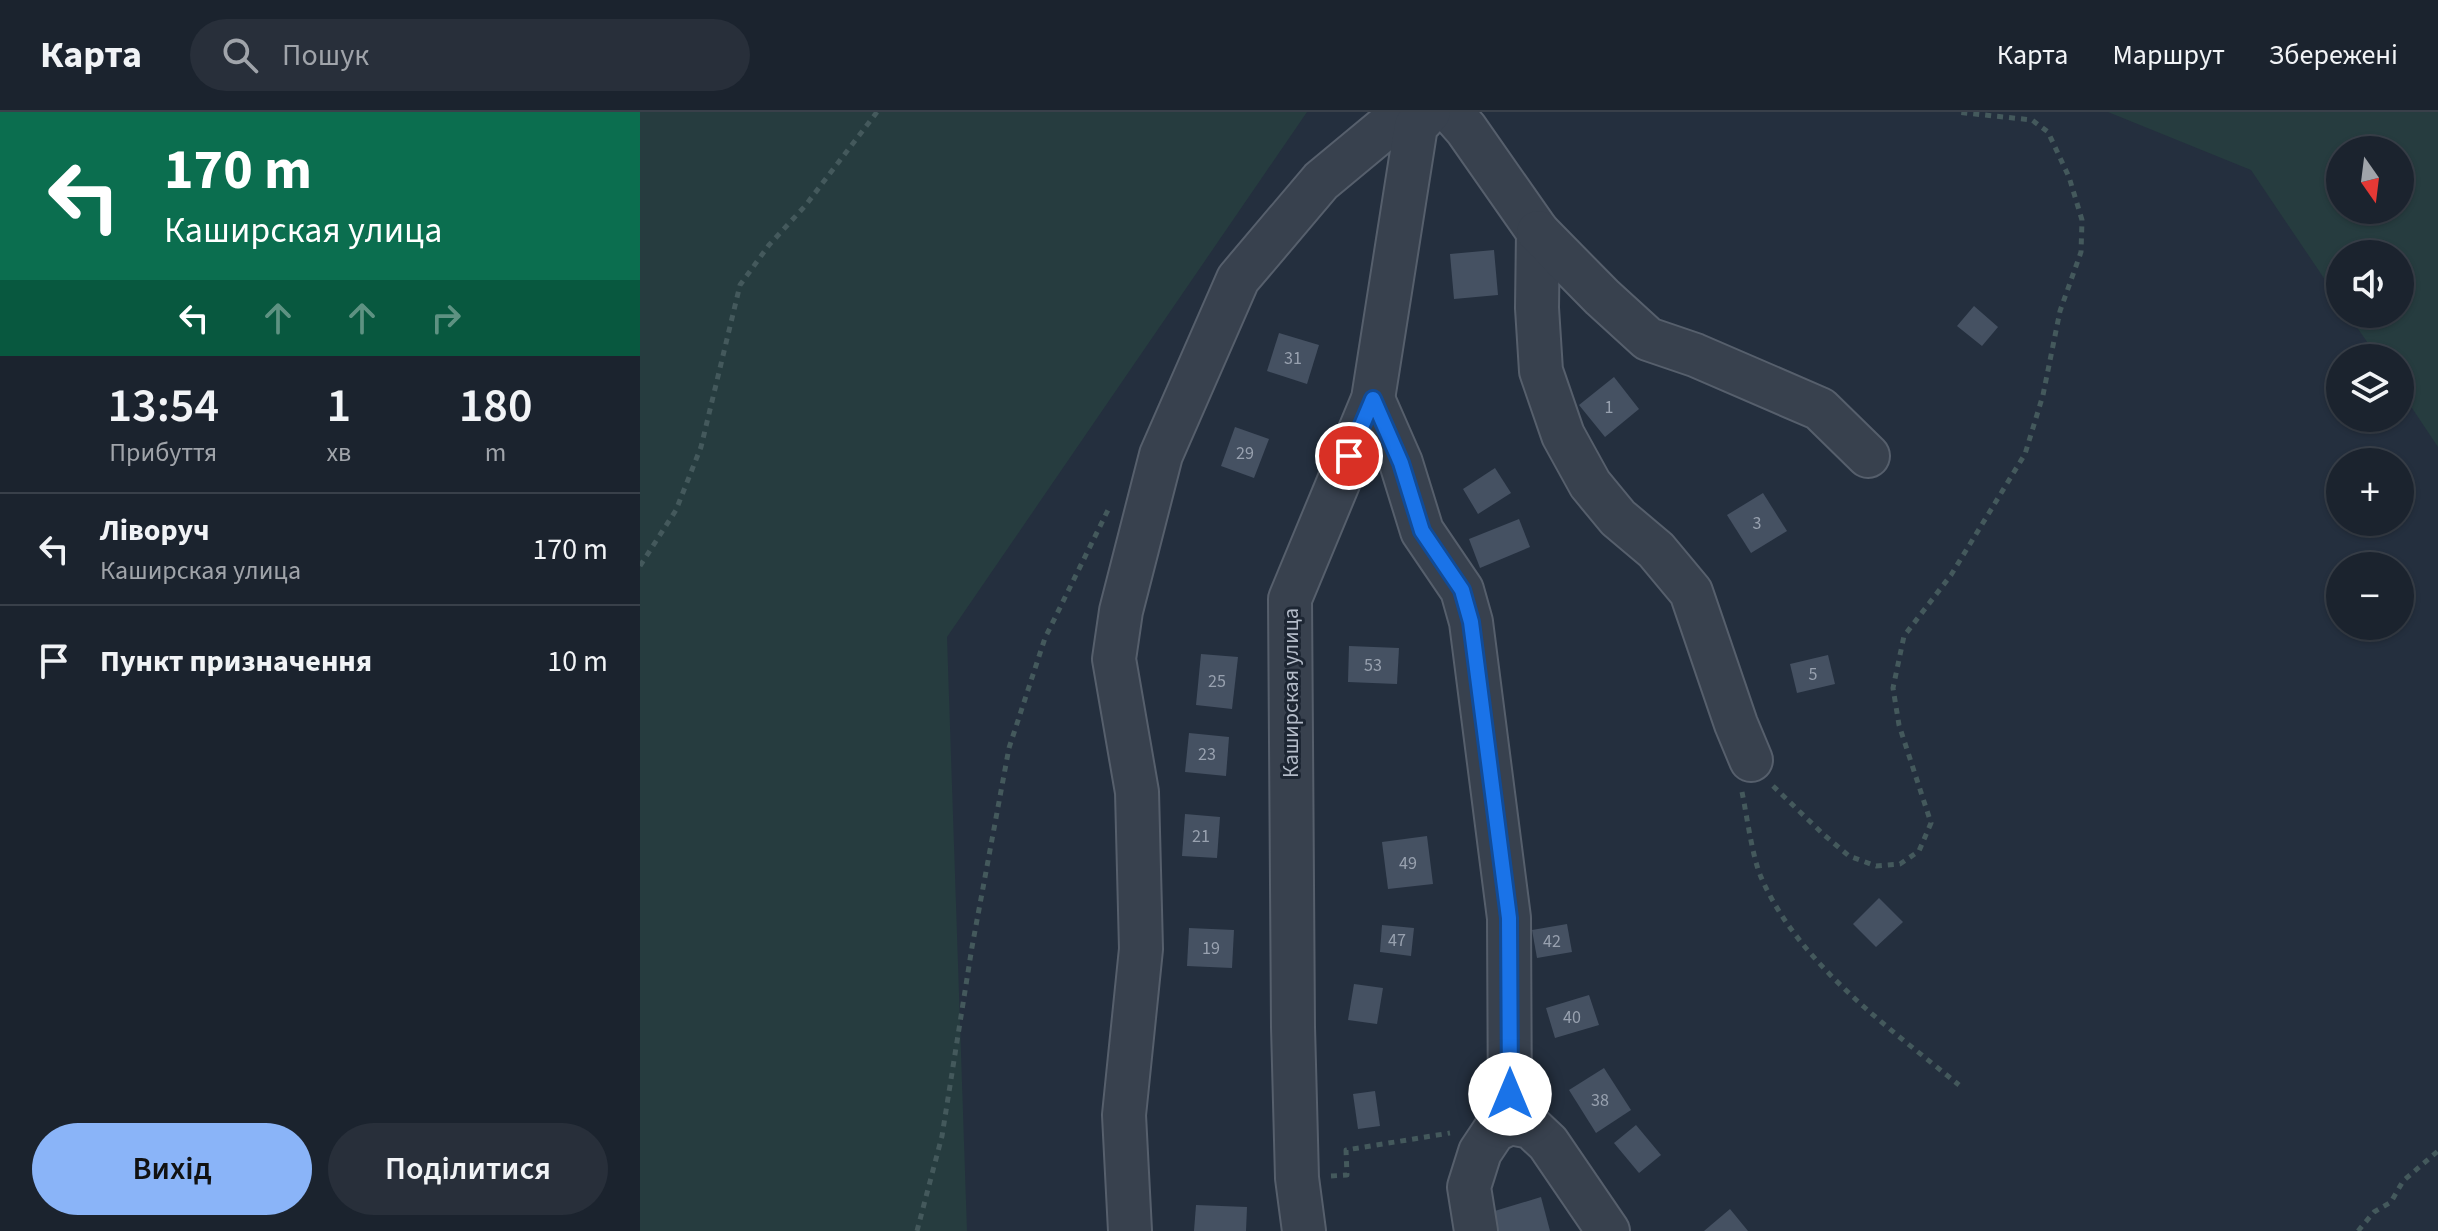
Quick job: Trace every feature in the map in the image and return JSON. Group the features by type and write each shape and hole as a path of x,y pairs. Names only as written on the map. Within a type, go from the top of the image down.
{"street":[{"path":"1130,1231 1124,1115 1141,949 1137,792 1114,659 1121,611 1161,455 1238,279 1321,181 1425,116 1466,129 1538,232 1648,339 1695,355 1820,409 1868,456"},
{"name":"Каширская улица","path":"1304,1231 1297,1178 1293,1027 1290,599 1373,399 1425,116"},
{"path":"1538,232 1537,308 1541,371 1563,435 1590,484 1618,518 1656,550 1691,592 1751,760"},
{"path":"1373,399 1401,463 1422,531 1462,590 1471,622 1509,918 1510,1123"},
{"path":"1476,1231 1469,1187 1480,1152 1494,1131 1510,1123 1531,1127 1548,1143 1608,1231"}],"path":[{"path":"640,566 676,510 701,447 740,285 877,112"},
{"path":"1956,112 2032,120 2048,132 2069,177 2082,220 2081,252 2060,311 2043,395 2025,454 1951,575 1904,636 1893,688 1899,725 1931,823 1919,851 1900,864 1876,866 1849,856 1823,834 1766,778 1760,764 1751,760 1742,764 1740,784 1760,875 1787,925 1848,994 1959,1085"},
{"path":"917,1231 942,1136 972,947 1009,748 1045,638 1109,509"},
{"path":"1297,1178 1347,1175 1346,1150 1450,1133"},
{"path":"2358,1231 2374,1212 2391,1202 2403,1181 2438,1151"}],"green space":[{"path":"640,112 1307,112 947,637 967,1231 640,1231"},
{"path":"2108,112 2438,112 2438,447 2414,411 2414,344 2368,344 2358,328 2414,328 2414,240 2326,240 2326,281 2251,170"}],"building":[{"path":"1494,250 1498,295 1454,299 1450,254"},
{"path":"1974,306 1998,327 1982,346 1957,326"},
{"path":"1279,333 1319,345 1307,384 1267,371"},
{"path":"1614,377 1639,409 1605,437 1579,405"},
{"path":"1235,427 1269,439 1254,478 1221,466"},
{"path":"1495,468 1511,493 1478,514 1463,489"},
{"path":"1763,493 1787,531 1751,553 1727,515"},
{"path":"1519,519 1530,547 1480,568 1469,539"},
{"path":"1349,646 1399,648 1397,684 1348,682"},
{"path":"1201,654 1238,657 1232,709 1196,705"},
{"path":"1828,655 1835,684 1797,693 1790,664"},
{"path":"1189,733 1229,737 1226,776 1185,772"},
{"path":"1185,814 1220,817 1217,858 1182,856"},
{"path":"1427,836 1433,884 1388,889 1382,842"},
{"path":"1879,898 1903,922 1876,947 1853,924"},
{"path":"1567,924 1572,952 1537,958 1532,930"},
{"path":"1382,925 1414,928 1411,956 1380,952"},
{"path":"1189,928 1234,930 1232,968 1187,966"},
{"path":"1354,984 1383,988 1377,1024 1348,1020"},
{"path":"1589,995 1599,1025 1555,1038 1546,1008"},
{"path":"1604,1068 1631,1110 1596,1133 1569,1090"},
{"path":"1375,1091 1380,1126 1358,1129 1353,1094"},
{"path":"1636,1125 1661,1155 1639,1173 1614,1143"},
{"path":"1541,1197 1550,1231 1494,1231 1488,1213"},
{"path":"1196,1205 1247,1207 1246,1231 1194,1231"},
{"path":"1730,1209 1748,1231 1704,1231"}],"route":[{"path":"1349,456 1373,399 1401,463 1422,531 1462,590 1471,622 1509,918 1510,1094"}]}
